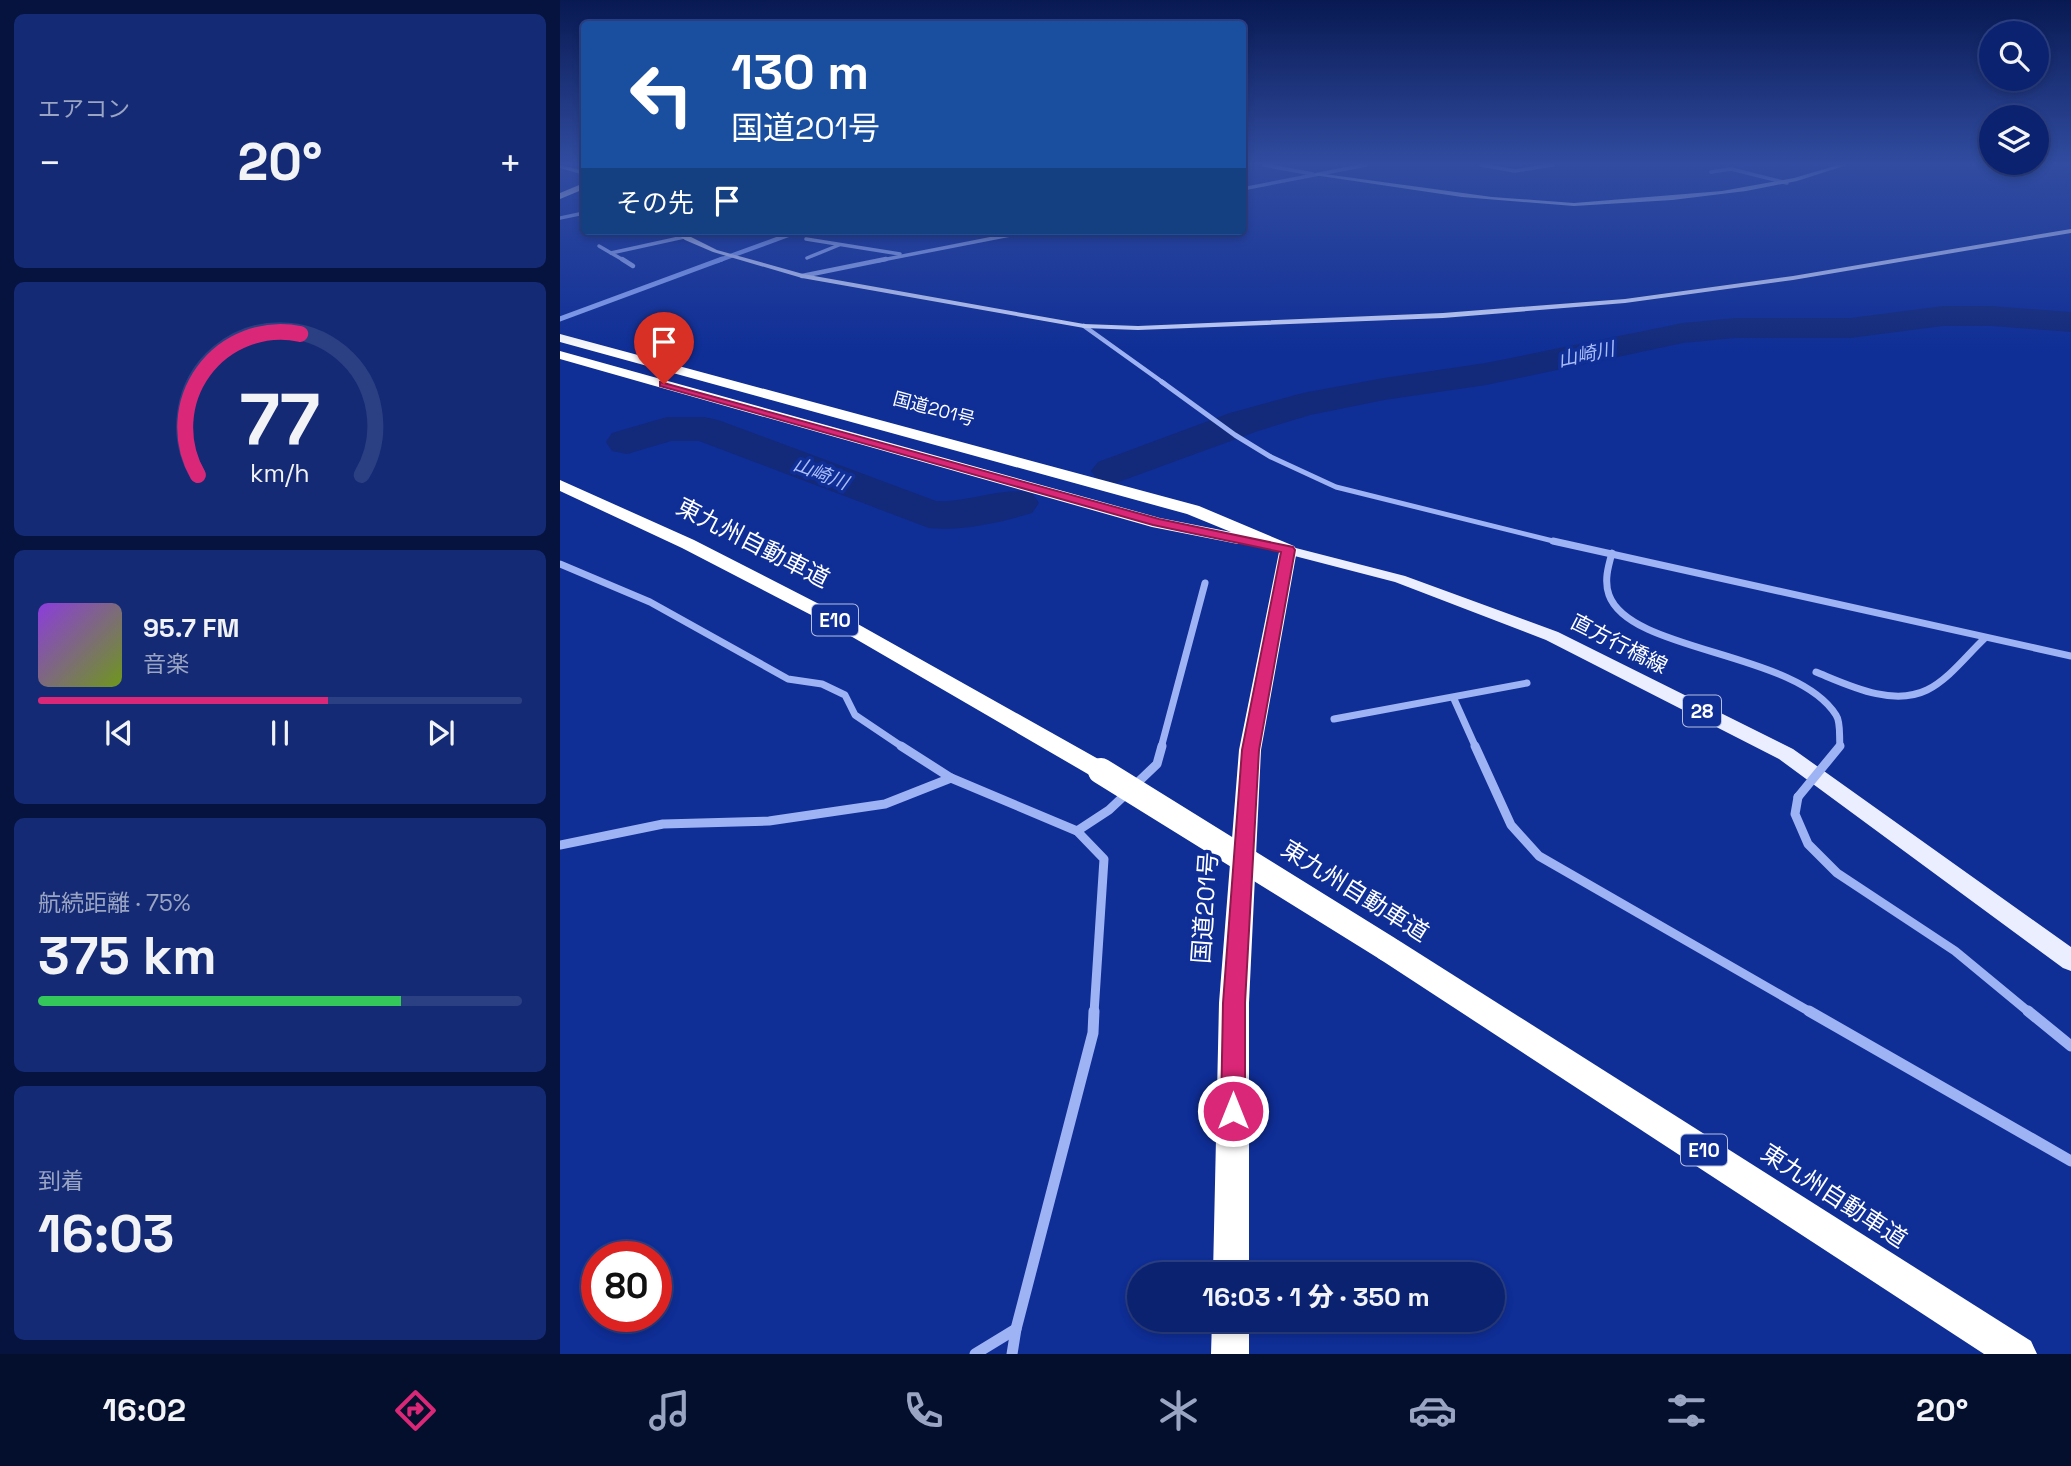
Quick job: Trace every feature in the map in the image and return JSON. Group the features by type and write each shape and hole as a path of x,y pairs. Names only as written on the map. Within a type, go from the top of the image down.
{"highway":[{"name":"国道201号","path":"560,338 1193,510 1289,550 1250,750 1234,1003 1231,1262"},
{"path":"560,355 1157,523 1289,550"},
{"name":"東九州自動車道","path":"560,485 688,544 849,628 1101,771 1388,949 2018,1354"},
{"path":"1230,1354 1231,1332"}],"main road":[{"name":"直方行橋線","path":"1289,550 1400,579 1552,636 1786,754 2071,960"}],"street":[{"path":"681,235 715,251 802,276 1084,326 1138,328 1456,314 1624,301 1790,279 2071,231"},
{"path":"802,276 1010,235"},
{"path":"611,253 684,237"},
{"path":"806,239 908,256"},
{"path":"807,258 840,245"},
{"path":"599,246 633,266"},
{"path":"1084,326 1235,435 1271,457 1336,487 1984,639 2071,656"},
{"path":"1612,553 1605,582 1618,611 1645,627 1686,643 1788,676 1822,695 1838,718 1844,733 1840,746 1798,797 1795,814 1808,844 1837,873 1955,951 2071,1046"},
{"path":"560,564 650,602 789,678 822,684 845,695 855,715 951,778 1077,831 1104,859 1093,1033 1016,1329 1012,1354"},
{"path":"1077,831 1110,810 1157,764 1205,583"},
{"path":"1816,672 1862,690 1895,696 1924,692 1946,677 1984,639"},
{"path":"1334,719 1454,699 1527,683"},
{"path":"1454,699 1511,825 1539,856 2071,1161"},
{"path":"560,845 663,824 769,821 885,804 951,778"},
{"path":"975,1354 1016,1329"}],"waterway":[{"path":"717,261 788,235"},
{"path":"560,319 722,259"},
{"name":"山崎川","path":"1113,471 1244,422 1303,405 1384,389 1486,374 1683,333 1735,328 1850,328 1943,316 1992,316 2071,322"},
{"name":"山崎川","path":"627,442 667,429 704,429 929,514 973,513 1016,503"}],"route":[{"path":"664,384 1157,523 1289,550 1250,750 1234,1003 1233,1111"}]}
